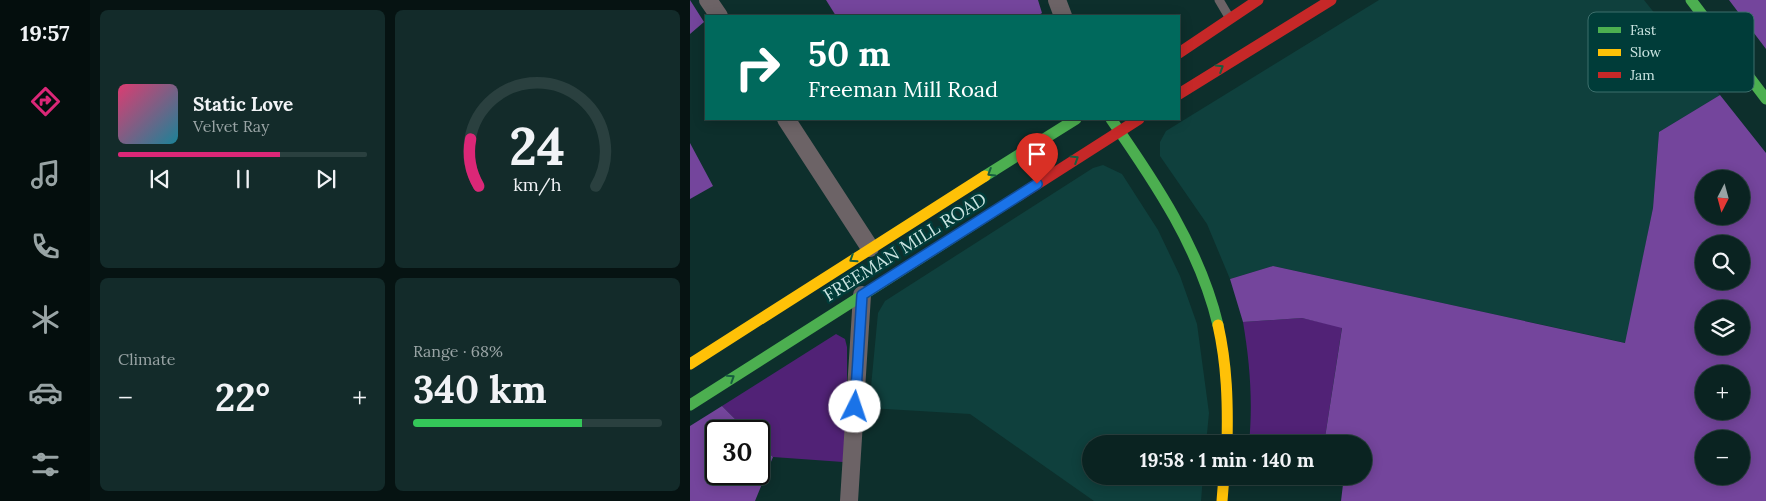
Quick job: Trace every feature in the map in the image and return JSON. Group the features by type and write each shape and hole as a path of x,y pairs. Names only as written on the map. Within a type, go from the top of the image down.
{"main road":[{"path":"1180,52 1258,0"},
{"path":"1180,93 1331,0"},
{"path":"1691,0 1700,12"},
{"path":"1754,83 1766,99"},
{"name":"FREEMAN MILL ROAD","path":"690,364 1074,120"},
{"path":"1112,120 1179,224 1207,284 1222,339 1227,375 1227,435"},
{"name":"FREEMAN MILL ROAD","path":"690,404 1137,120"},
{"path":"1222,501 1223,485"}],"street":[{"path":"708,0 718,15"},
{"path":"1057,0 1063,15"},
{"path":"787,120 870,248"},
{"path":"849,501 862,295"}],"lane":[{"path":"1219,0 1231,19"}],"shaded area":[{"path":"690,0 704,22 690,34"},
{"path":"826,0 1038,0 1042,13 1039,15 835,15"},
{"path":"1379,0 1644,0 1654,12 1588,12 1588,92 1718,92 1720,95 1659,132 1653,208 1626,343 1273,266 1230,279 1207,224 1160,156 1160,142 1166,131"},
{"path":"1729,0 1766,0 1766,49 1754,33 1754,12 1738,12"},
{"path":"1720,95 1766,153 1766,501 1341,501 1343,485 1372,485 1372,435 1325,435 1342,328 1302,318 1243,322 1230,279 1273,266 1625,343 1653,208 1659,132"},
{"path":"690,143 713,186 690,199"},
{"path":"1103,165 1122,174 1158,230 1180,276 1197,324 1209,413 1207,435 1082,435 1082,485 1202,485 1201,501 1094,501 970,414 869,408 878,313 885,301 1093,168"},
{"path":"1302,318 1342,327 1325,435 1250,435 1250,383 1243,322"},
{"path":"836,334 845,339 847,347 847,414 843,462 773,457 770,454 770,420 736,420 722,406"},
{"path":"722,406 736,420 705,420 705,485 762,485 755,501 690,501 690,426"}],"traffic: fast":[{"path":"1691,0 1700,12"},
{"path":"1754,83 1766,99"},
{"path":"985,176 1074,120"},
{"path":"1112,120 1144,167 1188,243 1210,297 1218,325"},
{"path":"690,405 1020,195"}],"traffic: slow":[{"path":"690,364 985,176"},
{"path":"1218,325 1226,384 1227,435"},
{"path":"1222,501 1223,485"}],"traffic: jam":[{"path":"1180,52 1258,0"},
{"path":"1180,93 1331,0"},
{"path":"1020,195 1137,120"}],"route":[{"path":"855,407 862,295 1037,184"}]}
